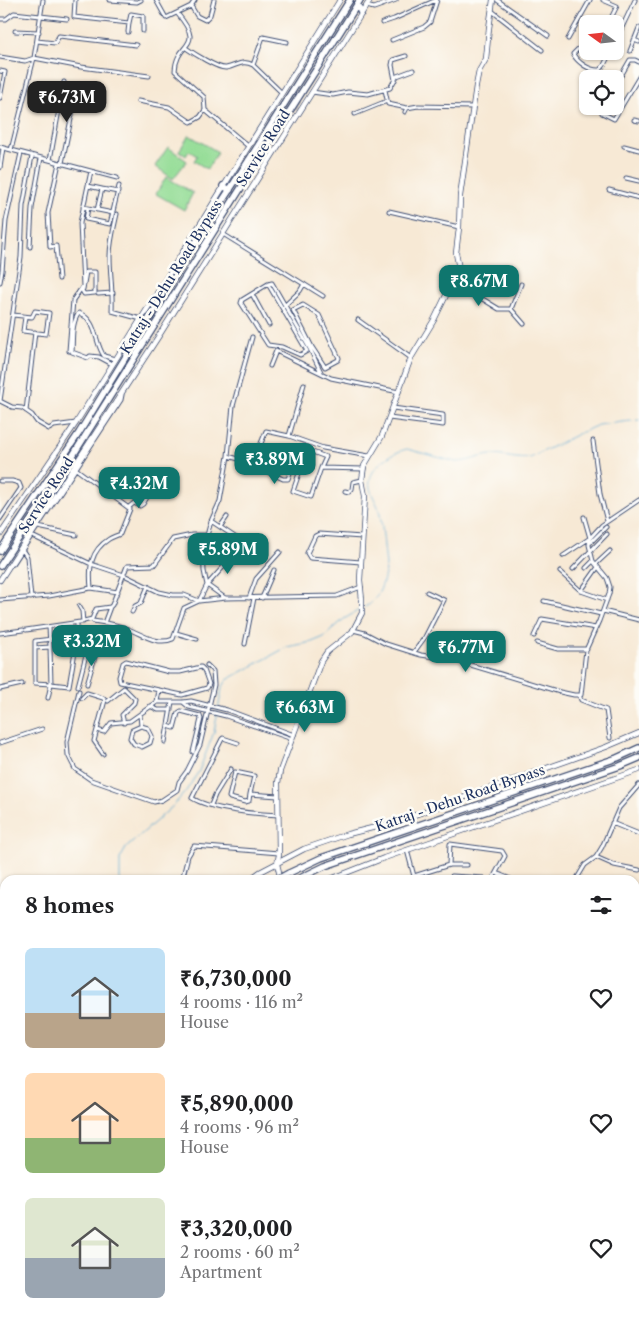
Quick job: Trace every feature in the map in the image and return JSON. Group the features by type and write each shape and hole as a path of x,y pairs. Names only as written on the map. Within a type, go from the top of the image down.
{"highway":[{"name":"Katraj - Dehu Road Bypass","path":"0,551 82,427 143,321 230,190 350,0"},
{"name":"Katraj - Dehu Road Bypass","path":"0,566 55,484 359,2"},
{"path":"359,2 361,13"},
{"path":"223,186 230,190"},
{"path":"120,380 128,384"},
{"name":"Katraj - Dehu Road Bypass","path":"285,875 321,858 617,758 639,748"},
{"name":"Katraj - Dehu Road Bypass","path":"306,875 325,866 639,758"}],"street":[{"path":"11,150 34,58 43,0"},
{"path":"75,0 74,17 129,23"},
{"path":"110,0 132,2 141,0"},
{"path":"156,0 166,18 191,6 196,0"},
{"path":"191,6 197,16 206,20 210,15 214,0"},
{"path":"0,535 76,423 113,361 143,321 248,146 283,97 339,0"},
{"name":"Service Road","path":"0,580 128,384 223,234 300,107 312,92 370,0"},
{"path":"366,6 374,8 396,0"},
{"path":"382,23 437,0"},
{"path":"392,40 424,27 430,22 437,0"},
{"path":"280,875 277,864 280,853 278,778 321,661 327,652 354,630 362,613 360,580 366,496 362,480 364,469 369,456 382,436 400,392 411,358 434,320 459,268 456,252 460,196 479,71 486,59 493,0"},
{"path":"497,0 548,36"},
{"path":"568,38 590,0"},
{"path":"603,0 617,6 612,15"},
{"path":"624,23 635,0"},
{"path":"491,11 542,50"},
{"path":"177,13 191,32 186,48 179,56 176,72 204,97 206,110 248,146"},
{"path":"0,19 6,19 14,14 67,19"},
{"path":"128,32 131,14 142,16 143,31"},
{"path":"630,51 639,28"},
{"path":"15,31 39,32"},
{"path":"37,41 55,43 59,36 136,45"},
{"path":"253,65 263,36 286,42"},
{"path":"634,40 639,42"},
{"path":"186,48 220,67 229,67 243,62 253,65 283,97"},
{"path":"579,50 573,54 581,63 594,71 600,70 606,60"},
{"path":"395,81 392,65 394,60 406,56"},
{"path":"0,57 25,61 34,58 149,76"},
{"path":"624,70 630,60 639,62"},
{"path":"312,92 333,95 348,92 372,93 390,88 400,74 413,70"},
{"path":"0,71 5,72 0,98"},
{"path":"624,102 639,76"},
{"path":"50,160 64,82"},
{"path":"59,280 56,246 50,247 48,212 78,85"},
{"path":"385,90 388,104 406,110 418,106 473,107"},
{"path":"355,114 387,100"},
{"path":"138,101 169,108 191,122 200,117 206,110"},
{"path":"606,115 614,119 616,115"},
{"path":"624,146 639,150"},
{"path":"0,168 2,148 117,178"},
{"path":"0,282 6,221 21,153"},
{"path":"32,156 23,206 21,257 0,401 26,411 37,422 49,429 54,426 76,423 82,427"},
{"path":"30,247 32,208 41,158"},
{"path":"69,351 73,300 82,290 86,272 95,272 95,293 84,294 82,290 80,232 91,171"},
{"path":"626,178 639,181"},
{"path":"88,186 118,192"},
{"path":"88,208 86,219 110,224 120,186"},
{"path":"97,210 102,189"},
{"path":"609,190 639,198"},
{"path":"84,207 113,213"},
{"path":"389,211 459,228"},
{"path":"118,214 113,231 110,255 113,293 112,311 143,321"},
{"path":"223,234 276,269 323,296"},
{"path":"452,281 499,309 510,309 524,324"},
{"path":"310,349 298,355 282,348 268,345 241,303 242,300 272,283 284,307 310,349 324,367 339,359 319,315 300,305 293,310 310,349 322,373"},
{"path":"284,307 304,284"},
{"path":"510,309 521,284"},
{"path":"98,294 113,293"},
{"path":"252,294 269,325"},
{"path":"13,315 25,316 32,317 35,311 49,314 46,334 23,331 25,316"},
{"path":"77,315 86,316 97,336 98,348 104,356 113,361 96,356 88,358 72,352 74,323 77,315"},
{"path":"358,320 411,358"},
{"path":"26,411 35,332"},
{"path":"226,598 207,585 204,572 203,550 211,521 220,502 228,456 233,406 252,337"},
{"path":"270,366 276,352 331,378 400,392"},
{"path":"289,436 304,384"},
{"name":"Service Road","path":"10,565 13,564 23,551 121,400 122,392"},
{"path":"389,418 443,426 443,415 393,408"},
{"path":"253,463 266,431 289,436 323,448 369,456"},
{"path":"593,441 600,494 607,521"},
{"path":"307,450 326,457 322,468 311,497 293,491 307,450"},
{"path":"228,456 253,463 255,466 283,479 288,479 292,470 288,465 258,451"},
{"path":"322,468 364,469"},
{"path":"76,469 129,507"},
{"path":"91,588 89,570 97,550 110,538 120,534 130,509 129,507 134,503 141,506 160,476"},
{"path":"345,492 352,489 353,482 362,480"},
{"path":"0,481 19,483 20,488 0,519"},
{"path":"156,484 163,488"},
{"path":"563,556 590,538 607,521 639,500"},
{"path":"220,527 226,517"},
{"path":"579,695 581,695 583,668 587,649 609,594 609,582 596,564 591,551 590,538 584,517"},
{"path":"211,521 250,547"},
{"path":"38,527 76,535"},
{"path":"589,544 606,527"},
{"path":"361,562 310,558 307,554 315,536 319,534 363,537"},
{"path":"573,569 607,534"},
{"path":"104,623 128,566 154,565 173,539 192,535 207,536"},
{"path":"32,536 91,564 124,575 159,592 184,596 199,601"},
{"path":"23,551 27,557 31,598"},
{"path":"581,591 596,564 610,551"},
{"path":"245,644 251,598 256,579 280,552"},
{"path":"199,601 207,585 234,553"},
{"path":"586,568 596,564"},
{"path":"262,598 274,570"},
{"path":"560,572 581,591 607,600"},
{"path":"132,612 135,606 141,603 148,586"},
{"path":"93,621 125,628 159,641 172,639 176,633 184,608 199,601 226,598 337,596 361,587"},
{"path":"0,600 71,593 91,588 118,592"},
{"path":"414,652 425,637 444,600 427,592"},
{"path":"544,601 639,620"},
{"path":"79,606 82,612 82,622"},
{"path":"0,633 82,622 92,619 96,609 110,607"},
{"path":"534,636 542,619 596,628"},
{"path":"77,623 77,636 69,686 35,683 35,641 77,636 96,646 97,650 87,684"},
{"path":"48,698 51,684 49,627"},
{"path":"354,630 365,633 386,644 421,655 454,660 560,692 579,695"},
{"path":"176,633 198,639"},
{"path":"78,686 89,643"},
{"path":"537,643 558,649 587,649"},
{"path":"35,648 50,647"},
{"path":"126,661 169,672 180,672 201,667 209,684 207,688 182,695 159,690 120,682 119,677 123,663 126,661"},
{"path":"79,691 67,742 68,755 75,769 92,780 154,802 162,800 177,790 179,782 198,750 210,711 214,685 213,671 207,665"},
{"path":"0,688 22,684"},
{"path":"108,701 124,688 135,699 134,704 122,715 124,723"},
{"path":"157,702 159,690"},
{"path":"82,698 88,694 105,698 94,742 103,754"},
{"path":"579,695 581,700 606,710 610,738"},
{"path":"98,730 104,732 111,724 133,720 157,702 191,701 227,710 293,737"},
{"path":"165,742 172,702"},
{"path":"183,702 189,707 210,711 293,737"},
{"path":"150,706 158,710 170,710"},
{"path":"168,726 174,728 178,713 181,710 200,716 201,719 193,752"},
{"path":"140,714 140,726"},
{"path":"140,726 148,728 152,736 150,743 142,747 134,744 130,738 132,730 140,726"},
{"path":"0,743 42,729"},
{"path":"258,875 304,849 348,834 392,823 639,733"},
{"path":"238,743 223,738 192,798 198,802 244,812 279,815"},
{"path":"211,805 231,769"},
{"path":"340,875 639,770"},
{"path":"235,772 254,776 250,794 248,802 229,797 235,772"},
{"path":"579,875 585,865 596,857 619,808 639,784"},
{"path":"250,794 278,796"},
{"path":"612,823 639,834"},
{"path":"449,864 449,846 452,843 502,851 505,856 495,875"},
{"path":"183,875 188,856 191,848 194,846 280,853"},
{"path":"407,850 413,875"},
{"path":"596,857 614,865 639,870"},
{"path":"422,875 449,864 466,865"}],"green space":[{"path":"189,135 218,152 207,169 194,161 197,156 189,151 186,156 179,151"},
{"path":"168,147 187,161 173,179 155,166"},
{"path":"166,177 193,193 184,210 156,194"}],"waterway":[{"path":"365,607 378,595 383,583 386,565 380,514 370,488 370,481 375,468 387,458 407,449 456,462 491,455 530,458 598,425 639,420"},
{"path":"120,875 120,859 126,848 173,806 199,771 214,732 222,688 227,680 287,647 312,642 324,637 344,619 361,609"}],"tunnel":[{"path":"287,96 300,104"},
{"path":"284,101 298,109"}]}
